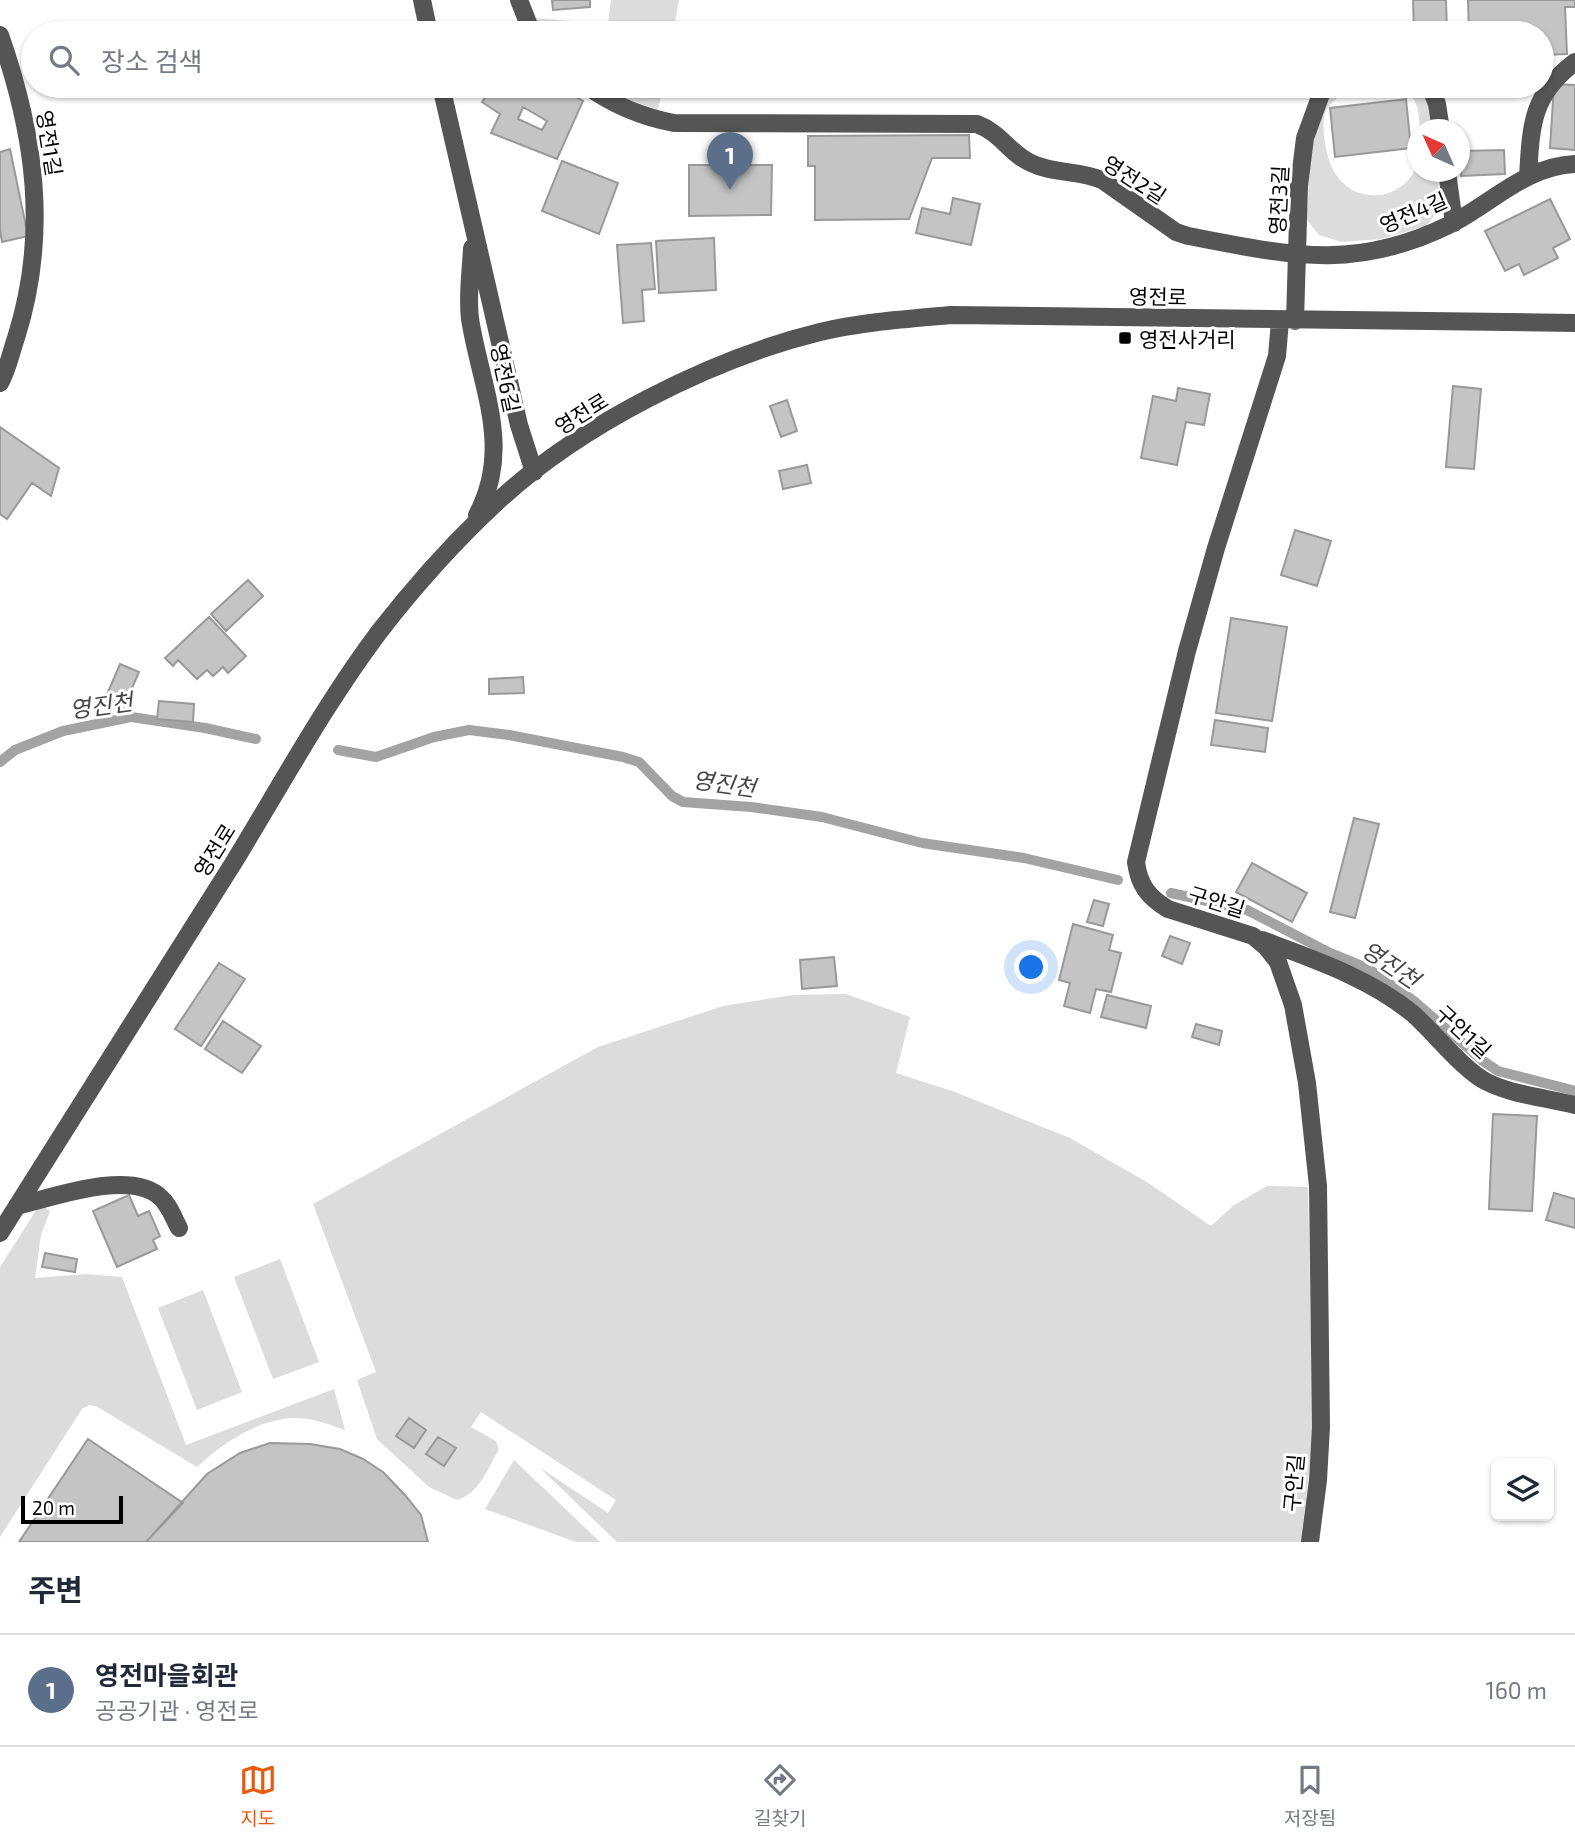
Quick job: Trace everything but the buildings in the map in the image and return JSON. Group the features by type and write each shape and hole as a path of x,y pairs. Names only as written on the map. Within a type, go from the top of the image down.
{"street":[{"path":"422,0 426,21"},
{"path":"519,0 527,21"},
{"name":"영전1길","path":"0,35 26,123 33,163 35,222 33,262 22,320 0,383"},
{"path":"1554,80 1575,62"},
{"name":"영전6길","path":"444,98 519,425 534,472"},
{"name":"영전2길","path":"608,98 629,110 674,123 977,124 990,129 1026,161 1038,167 1090,175 1102,180 1175,232 1298,255"},
{"name":"영전3길","path":"1288,321 1298,255 1299,186 1305,138 1320,98"},
{"path":"1435,98 1439,119"},
{"path":"1528,177 1535,116 1540,98"},
{"name":"영전4길","path":"1298,255 1336,256 1378,251 1417,240 1454,223 1540,171 1575,164"},
{"path":"1448,182 1454,223"},
{"name":"영전6길","path":"469,531 484,502 494,454 490,406 470,317 468,295 473,231"},
{"name":"영전로","path":"0,1233 347,679 410,593 497,502 554,456 612,419 673,386 724,363 822,332 882,321 951,315 1575,323"},
{"name":"구안길","path":"1288,321 1216,548 1187,651 1138,843 1136,862 1138,878 1156,902 1168,909 1253,936 1278,962 1287,982 1301,1041 1314,1133 1318,1186 1321,1427 1310,1542"},
{"name":"구안1길","path":"1253,936 1326,965 1384,994 1410,1012 1472,1072 1486,1082 1575,1104"},
{"path":"17,1206 108,1185 136,1185 159,1196 179,1228"}],"shaded area":[{"path":"611,0 679,0 675,21 608,21"},
{"path":"534,18 571,21 536,21"},
{"path":"626,98 660,98 658,110"},
{"path":"1327,98 1339,98 1328,107 1324,117 1324,137 1333,170 1352,190 1376,195 1389,193 1407,181 1438,182 1439,210 1426,226 1381,239 1342,242 1319,235 1307,220 1310,168"},
{"path":"1413,98 1427,98 1432,119 1419,119"},
{"path":"846,994 910,1017 896,1073 955,1092 1070,1138 1150,1184 1211,1226 1234,1205 1267,1186 1308,1187 1313,1437 1301,1542 617,1542 539,1467 608,1513 616,1500 481,1412 471,1427 496,1441 499,1449 477,1486 465,1497 457,1500 429,1487 377,1439 357,1380 376,1372 313,1204 598,1047 723,1006 793,995"},
{"path":"40,1204 50,1211 41,1235 35,1278 86,1274 122,1277 186,1445 334,1389 345,1430 305,1419 292,1418 266,1423 240,1435 197,1467 96,1406 89,1405 82,1409 0,1537 0,1267"},
{"path":"280,1259 319,1362 273,1379 234,1277"},
{"path":"203,1290 242,1392 197,1410 158,1308"},
{"path":"514,1460 600,1542 576,1542 485,1509"}],"waterway":[{"name":"영진천","path":"0,762 15,750 63,731 131,717 256,739"},
{"name":"영진천","path":"338,750 376,757 434,737 469,730 509,735 639,762 672,796 683,802 751,807 822,817 922,843 1024,858 1118,880"},
{"name":"영진천","path":"1171,893 1247,910 1330,953 1369,969 1414,1001 1498,1071 1575,1091"}],"place":[{"name":"영전마을회관","path":"730,190"},
{"name":"영전사거리","path":"1125,338"}]}
